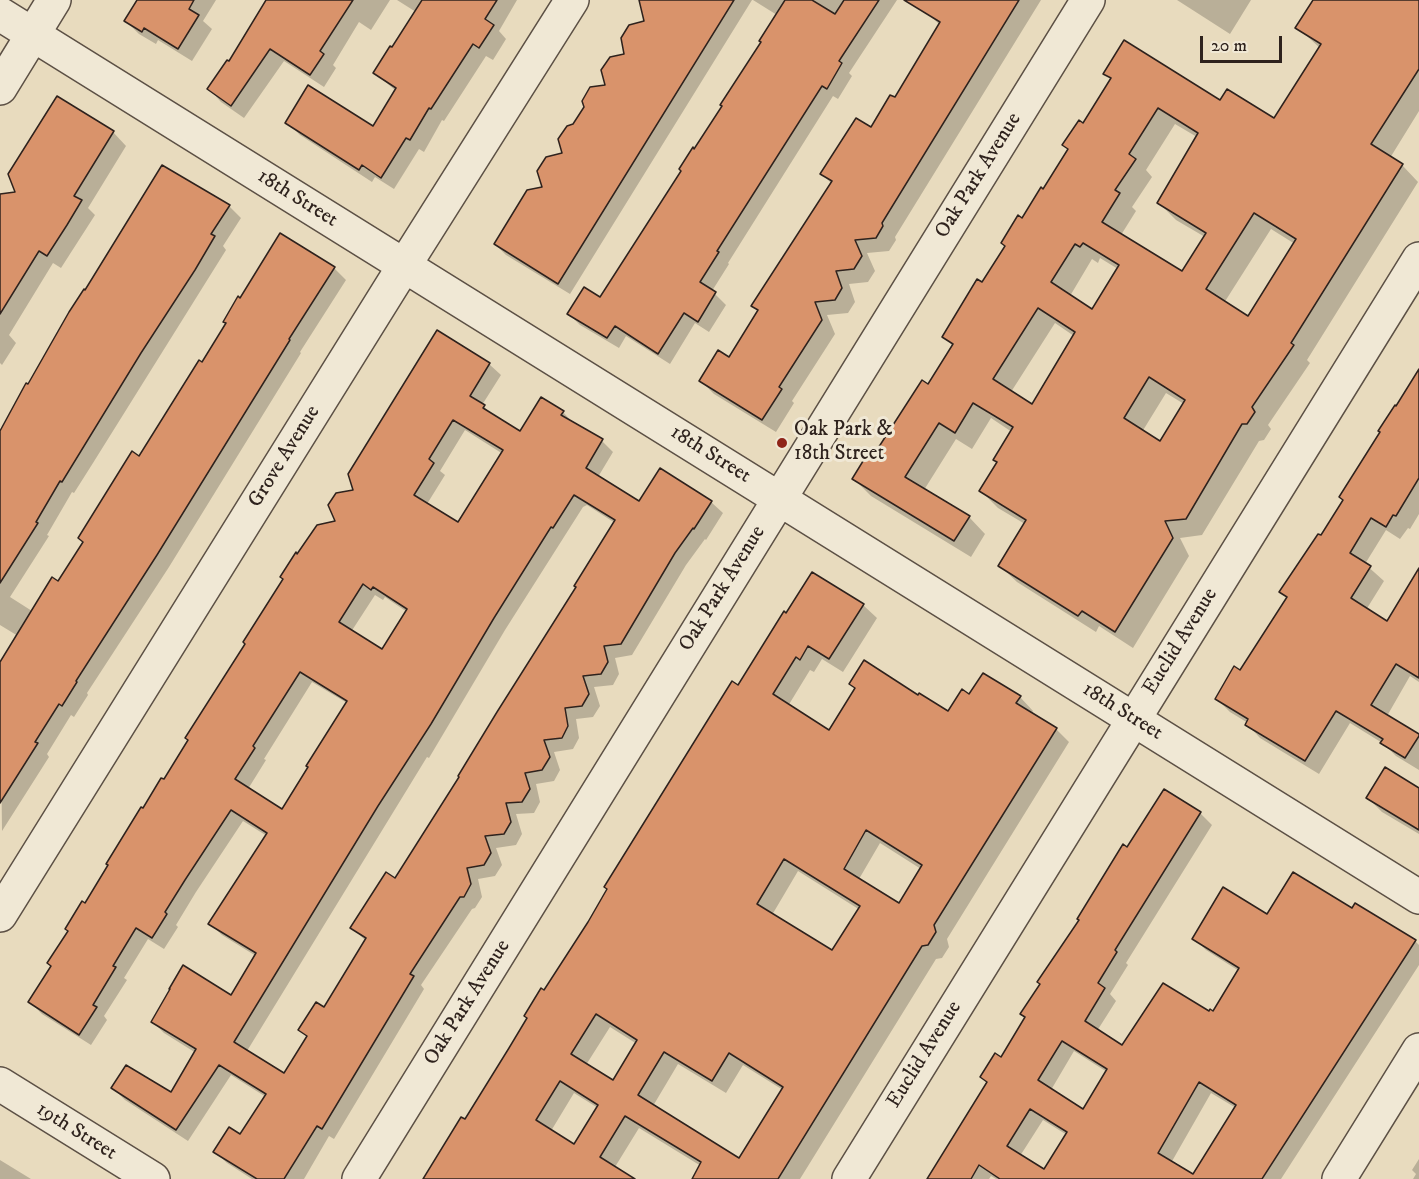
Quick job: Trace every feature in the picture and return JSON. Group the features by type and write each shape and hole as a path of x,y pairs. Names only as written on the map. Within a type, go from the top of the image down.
{"street":[{"path":"0,88 54,0"},
{"name":"Grove Avenue","path":"0,915 572,0"},
{"name":"Oak Park Avenue","path":"359,1179 1088,0"},
{"name":"18th Street","path":"0,14 1419,897"},
{"name":"Euclid Avenue","path":"849,1179 1419,259"},
{"path":"1339,1179 1419,1050"},
{"name":"19th Street","path":"0,1084 153,1179"}],"building":[{"path":"137,0 194,0 189,9 199,15 178,49 144,28 142,32 124,21"},
{"path":"266,0 353,0 320,51 324,54 310,75 270,49 231,106 207,89 227,60 229,61"},
{"path":"422,0 497,0 485,19 494,25 479,48 473,44 410,140 406,138 381,178 362,165 359,170 285,123 308,85 373,126 396,88 373,73"},
{"path":"639,0 734,0 558,284 494,244 527,190 542,187 537,171 546,157 562,153 558,139 567,126 573,124 584,107 582,101 590,87 605,85 601,70 610,57 624,54 621,38 629,25 644,21"},
{"path":"785,0 812,0 835,14 844,0 879,0 839,61 842,63 827,89 822,86 717,251 719,252 700,282 716,292 698,322 684,313 658,354 615,326 607,338 567,314 584,287 600,297 681,171 679,169 693,147 694,149 722,106 720,105"},
{"path":"904,0 1019,0 882,223 883,226 876,238 855,240 862,256 854,269 836,271 842,288 835,300 815,302 822,320 779,387 782,389 762,420 699,381 718,350 729,357 758,310 751,306 832,181 820,174 856,118 871,127 890,95 895,97 940,22"},
{"path":"1313,0 1419,0 1419,69 1371,144 1403,164 1291,343 1294,345 1252,407 1255,412 1247,424 1242,424 1186,519 1165,521 1173,538 1115,632 1082,611 1078,616 998,566 1026,520 979,491 997,462 993,460 1013,427 973,403 955,433 939,423 905,477 970,516 954,541 852,479 868,453 873,456 922,380 928,384 953,344 942,337 977,279 982,282 1005,246 1001,243 1018,215 1022,218 1068,149 1062,145 1079,120 1083,123 1111,78 1103,74 1124,40 1220,100 1227,89 1274,118 1321,44 1295,28","holes":["1158,108 1198,133 1157,203 1206,233 1182,271 1102,222 1120,193 1115,190 1136,159 1129,154","1254,213 1296,239 1248,316 1206,289","1083,243 1119,265 1092,309 1051,282 1075,244 1080,247","1038,308 1075,332 1032,404 993,379","1149,377 1185,400 1160,441 1124,418"]},
{"path":"57,96 114,131 74,196 82,200 67,225 47,256 39,251 0,314 0,194 15,192 8,174"},
{"path":"162,165 230,205 211,234 215,236 195,270 62,482 60,481 36,522 38,523 0,583 0,431 69,312"},
{"path":"280,233 335,267 62,706 59,704 35,742 38,743 0,803 0,662 52,577 58,581 83,542 78,538 132,451 139,456 199,360 202,362 226,323 223,322 238,296 240,298"},
{"path":"437,330 490,363 470,396 485,405 483,408 520,431 541,397 564,411 561,415 603,439 586,468 639,501 660,468 712,501 675,553 621,644 604,646 608,662 601,674 583,676 589,694 582,706 565,708 568,726 562,738 544,740 550,757 542,770 525,773 530,789 522,802 506,803 511,822 504,834 485,836 491,853 484,865 467,868 471,884 464,897 460,897 410,974 414,976 322,1129 317,1126 284,1179 257,1179 213,1152 229,1127 240,1134 266,1094 219,1065 176,1130 111,1088 126,1065 171,1092 196,1049 151,1022 183,965 231,995 256,953 208,924 267,833 231,810 165,912 167,914 152,938 136,928 93,1005 97,1007 79,1035 28,1002 51,966 47,963 68,931 65,929 82,901 85,903 141,807 143,808 161,778 164,779 188,740 185,738 283,579 280,577 317,525 335,521 328,505 336,493 353,490 348,474","holes":["453,420 503,450 458,522 414,495 434,463 429,459","574,495 615,520 574,586 576,587 395,878 386,872 350,928 366,938 324,1007 316,1002 298,1030 307,1036 284,1073 234,1042 494,618 551,527 553,528","363,584 371,590 373,587 407,609 382,649 339,622","300,672 347,701 282,809 235,779 255,748 253,746"]},
{"path":"1419,369 1419,478 1396,516 1393,515 1386,527 1371,518 1350,553 1371,566 1351,598 1387,621 1419,568 1419,678 1396,664 1371,705 1419,736 1405,758 1380,743 1383,739 1336,711 1305,761 1245,725 1248,719 1215,699 1234,666 1240,670 1287,597 1279,592 1318,534 1321,535 1343,500 1339,497 1380,432 1378,431"},
{"path":"812,572 864,604 829,659 808,646 800,660 796,657 773,694 829,730 855,688 849,684 864,660 918,695 919,693 948,711 962,689 969,694 983,673 1021,696 1016,703 1057,728 934,925 936,932 928,945 922,946 778,1179 692,1179 701,1162 625,1116 600,1157 635,1179 423,1179 461,1117 465,1119 509,1048 527,1018 524,1016 541,988 544,990 588,922 607,889 604,887 732,681 738,685 784,611 786,613","holes":["866,830 922,865 899,903 844,869","784,859 860,906 832,950 757,904","596,1014 637,1040 613,1080 571,1054","664,1052 712,1081 729,1053 783,1087 739,1158 638,1095","560,1081 598,1105 574,1144 536,1120"]},
{"path":"1385,767 1419,788 1419,830 1366,798"},
{"path":"1164,789 1201,812 1115,950 1117,952 1098,983 1105,988 1085,1021 1122,1045 1163,983 1209,1011 1210,1009 1213,1011 1239,968 1192,939 1223,887 1267,914 1293,872 1352,908 1355,903 1416,940 1262,1179 1000,1179 979,1165 971,1179 927,1179 987,1082 980,1077 995,1053 1001,1057 1025,1017 1020,1014 1040,984 1037,982 1079,920 1077,919 1123,844 1127,847","holes":["1062,1041 1107,1069 1083,1109 1038,1080","1199,1082 1236,1105 1193,1174 1158,1153","1030,1109 1067,1132 1044,1169 1007,1146"]}],"place":[{"name":"Oak Park & 18th Street","path":"782,443"}]}
